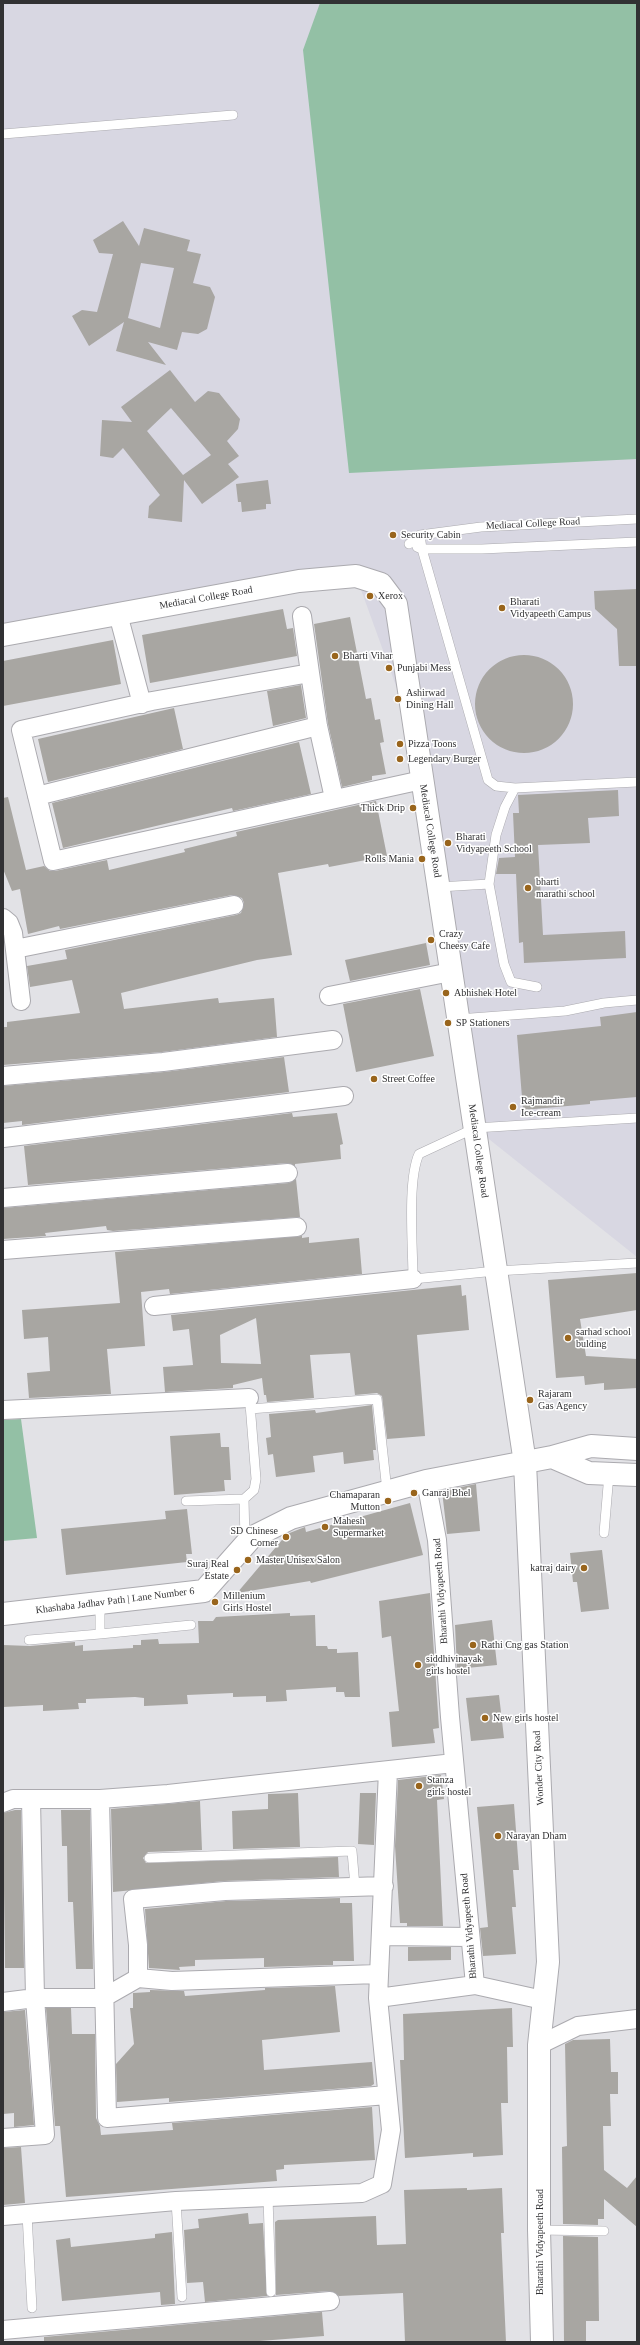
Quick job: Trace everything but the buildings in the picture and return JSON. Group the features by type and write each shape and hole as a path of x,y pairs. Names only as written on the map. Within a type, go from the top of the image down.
{"street":[{"name":"Mediacal College Road","path":"3,635 298,581 356,576 381,584 396,604 525,1463"},
{"path":"125,613 147,702"},
{"path":"302,616 318,726 334,798"},
{"path":"310,673 147,702 21,730 53,861 334,798 422,780"},
{"path":"37,796 318,726"},
{"path":"15,949 234,905"},
{"path":"3,918 9,924 13,934 20,1001"},
{"path":"329,996 451,972"},
{"path":"3,1076 163,1062 333,1040"},
{"path":"3,1138 344,1096"},
{"path":"3,1198 288,1173"},
{"path":"3,1250 297,1227"},
{"path":"154,1306 413,1279"},
{"path":"3,1410 249,1404"},
{"name":"Khashaba Jadhav Path | Lane Number 6","path":"3,1614 204,1591 251,1538 291,1518 426,1480 552,1458 591,1446 637,1449"},
{"path":"552,1458 589,1473 637,1475"},
{"name":"Wonder City Road","path":"525,1463 548,1962 544,2000"},
{"name":"Bharathi Vidyapeeth Road","path":"426,1480 438,1540 454,1763 475,1985 544,2000 538,2045 539,2230 542,2342"},
{"path":"3,1803 13,1799 100,1799 388,1771 454,1763"},
{"path":"3,2216 176,2201 362,2193 382,2184 391,2130 378,1998 378,1974 382,1936 388,1771"},
{"path":"3,2138 45,2135 35,1998 31,1799"},
{"path":"100,1799 107,2118 387,2095"},
{"path":"138,1978 138,1945 133,1899 225,1891 384,1886"},
{"path":"382,1936 470,1937"},
{"path":"3,2002 35,1998 104,1997 138,1978 172,1981 378,1974"},
{"path":"378,1998 475,1985"},
{"path":"538,2045 578,2026 637,2019"},
{"path":"3,2330 330,2301"}],"lane":[{"path":"3,134 233,115"},
{"name":"Mediacal College Road","path":"422,549 408,544 420,535 481,527 637,519"},
{"path":"420,535 422,549 488,780 496,786 515,788 637,782"},
{"path":"422,549 482,549 637,542"},
{"path":"515,788 505,807 496,836 489,884 504,964 511,982 537,987"},
{"path":"438,887 489,884"},
{"path":"458,1019 566,1010 637,1000"},
{"path":"637,1118 475,1128 419,1154 414,1165 413,1279 496,1271 637,1263"},
{"path":"186,1502 244,1499 254,1490 256,1479 249,1404 377,1399 387,1491"},
{"path":"604,1533 609,1474"},
{"path":"244,1499 245,1544"},
{"path":"100,1603 100,1634"},
{"path":"29,1640 190,1625"},
{"path":"149,1858 352,1851 355,1887"},
{"path":"268,2197 271,2292"},
{"path":"176,2201 182,2297"},
{"path":"27,2214 32,2308"},
{"path":"539,2230 604,2231"}],"shaded area":[{"name":"Bharati Vidyapeeth Campus","path":"3,3 637,3 637,1257 475,1128 416,741 356,576 3,635"}],"green space":[{"path":"320,3 637,3 637,459 349,473 303,50"},
{"path":"21,1419 37,1538 3,1541 3,1420"}],"place":[{"name":"Security Cabin","path":"393,535"},
{"name":"Xerox","path":"370,596"},
{"name":"Bharati Vidyapeeth Campus","path":"502,608"},
{"name":"Bharti Vihar","path":"335,656"},
{"name":"Punjabi Mess","path":"389,668"},
{"name":"Ashirwad Dining Hall","path":"398,699"},
{"name":"Pizza Toons","path":"400,744"},
{"name":"Legendary Burger","path":"400,759"},
{"name":"Thick Drip","path":"413,808"},
{"name":"Bharati Vidyapeeth School","path":"448,843"},
{"name":"Rolls Mania","path":"422,859"},
{"name":"bharti marathi school","path":"528,888"},
{"name":"Crazy Cheesy Cafe","path":"431,940"},
{"name":"Abhishek Hotel","path":"446,993"},
{"name":"SP Stationers","path":"448,1023"},
{"name":"Street Coffee","path":"374,1079"},
{"name":"Rajmandir Ice-cream","path":"513,1107"},
{"name":"sarhad school bulding","path":"568,1338"},
{"name":"Rajaram Gas Agency","path":"530,1400"},
{"name":"Ganraj Bhel","path":"414,1493"},
{"name":"Chamaparan Mutton","path":"388,1501"},
{"name":"Mahesh Supermarket","path":"325,1527"},
{"name":"SD Chinese Corner","path":"286,1537"},
{"name":"Master Unisex Salon","path":"248,1560"},
{"name":"katraj dairy","path":"584,1568"},
{"name":"Suraj Real Estate","path":"237,1570"},
{"name":"Millenium Girls Hostel","path":"215,1602"},
{"name":"Rathi Cng gas Station","path":"473,1645"},
{"name":"siddhivinayak girls hostel","path":"418,1665"},
{"name":"New girls hostel","path":"485,1718"},
{"name":"Stanza girls hostel","path":"419,1786"},
{"name":"Narayan Dham","path":"498,1836"}]}
